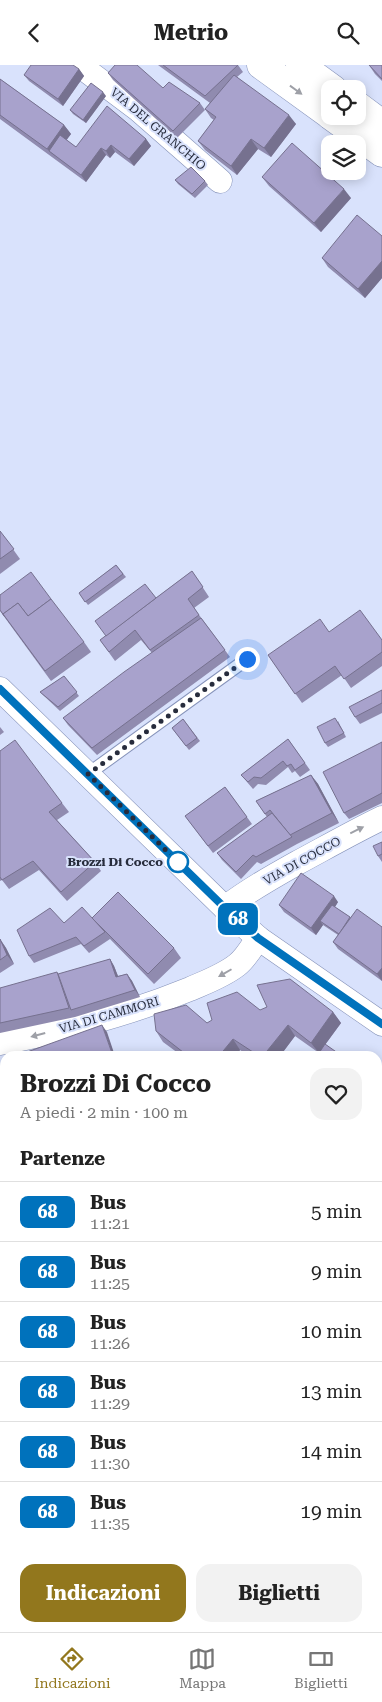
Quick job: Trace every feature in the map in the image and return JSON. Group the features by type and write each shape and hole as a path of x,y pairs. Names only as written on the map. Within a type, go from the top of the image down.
{"main road":[{"path":"261,65 321,109"},
{"path":"300,65 321,80"},
{"path":"366,112 382,124"},
{"path":"343,125 382,153"}],"street":[{"name":"VIA DEL GRANCHIO","path":"95,69 220,181"},
{"path":"0,689 258,938 382,1024"},
{"name":"VIA DI COCCO","path":"225,908 242,895 273,877 382,818"},
{"name":"VIA DI CAMMORI","path":"0,1043 48,1033 156,1003 218,977 232,969 242,961 258,938"}],"lane":[{"path":"88,774 247,659"}],"building":[{"path":"31,65 73,65 79,69 58,99 24,75"},
{"path":"115,65 137,65 163,88 169,82 200,103 173,131 108,73"},
{"path":"163,65 238,65 205,96"},
{"path":"369,65 382,65 382,79"},
{"path":"234,75 289,115 264,148 251,139 231,166 198,141 216,117 205,109"},
{"path":"0,79 64,125 47,149 0,115"},
{"path":"91,83 103,92 83,120 70,110"},
{"path":"107,106 146,139 129,159 111,145 106,151 101,148 81,175 49,151 60,135 76,147"},
{"path":"292,143 321,169 321,180 334,180 344,189 314,223 262,177"},
{"path":"191,167 205,181 192,194 175,180"},
{"path":"357,215 382,236 382,261 358,289 322,258"},
{"path":"0,531 14,549 0,559"},
{"path":"116,565 123,574 85,602 79,593"},
{"path":"192,571 203,587 188,599 199,615 150,650 135,630 109,652 100,640"},
{"path":"31,572 51,599 28,616 18,603 3,614 5,617 0,610 0,595"},
{"path":"145,584 156,598 106,636 95,621"},
{"path":"51,599 84,642 45,671 3,614 18,603 28,616"},
{"path":"360,610 382,640 382,652 344,679 335,666 295,694 268,655 320,619 329,632"},
{"path":"201,618 225,650 92,748 63,718 124,672"},
{"path":"64,676 77,692 58,707 40,692"},
{"path":"382,690 382,703 355,717 349,707"},
{"path":"335,718 344,733 325,743 317,727"},
{"path":"183,719 197,738 186,746 172,728"},
{"path":"288,739 305,763 295,770 291,764 287,766 283,761 261,778 254,777 248,782 241,775"},
{"path":"15,740 62,803 49,812 95,862 61,892 33,861 2,880 0,877 0,751"},
{"path":"382,742 382,793 344,813 323,772"},
{"path":"311,775 332,813 290,835 270,810 265,814 256,801"},
{"path":"225,787 247,817 208,846 185,816"},
{"path":"272,813 292,837 256,857 253,855 236,872 217,853"},
{"path":"382,842 382,854 378,856 373,846"},
{"path":"301,873 334,896 311,928 279,905"},
{"path":"118,892 174,948 148,974 92,918"},
{"path":"332,905 350,917 339,934 320,921"},
{"path":"82,907 105,932 84,946 76,937 29,956 17,930 50,908 64,923"},
{"path":"357,909 382,927 382,968 377,974 333,942"},
{"path":"0,939 7,955 0,960"},
{"path":"110,959 116,977 127,974 135,990 71,1010 58,974"},
{"path":"57,972 69,1008 0,1023 0,988"},
{"path":"290,979 333,1012 311,1043 288,1025 267,1051 251,1051 233,1039 223,1051 182,1051 156,1031 154,1014 186,1005 207,1023 212,1020 207,1003 237,992 260,1010 267,1007 257,985"},
{"path":"102,1025 111,1051 30,1051"},
{"path":"325,1044 335,1051 320,1051"}],"bus line":[{"name":"68","path":"0,689 258,938 382,1024"}],"place":[{"name":"Brozzi Di Cocco","path":"178,862"}],"route":[{"path":"178,862 88,774 247,659"}]}
